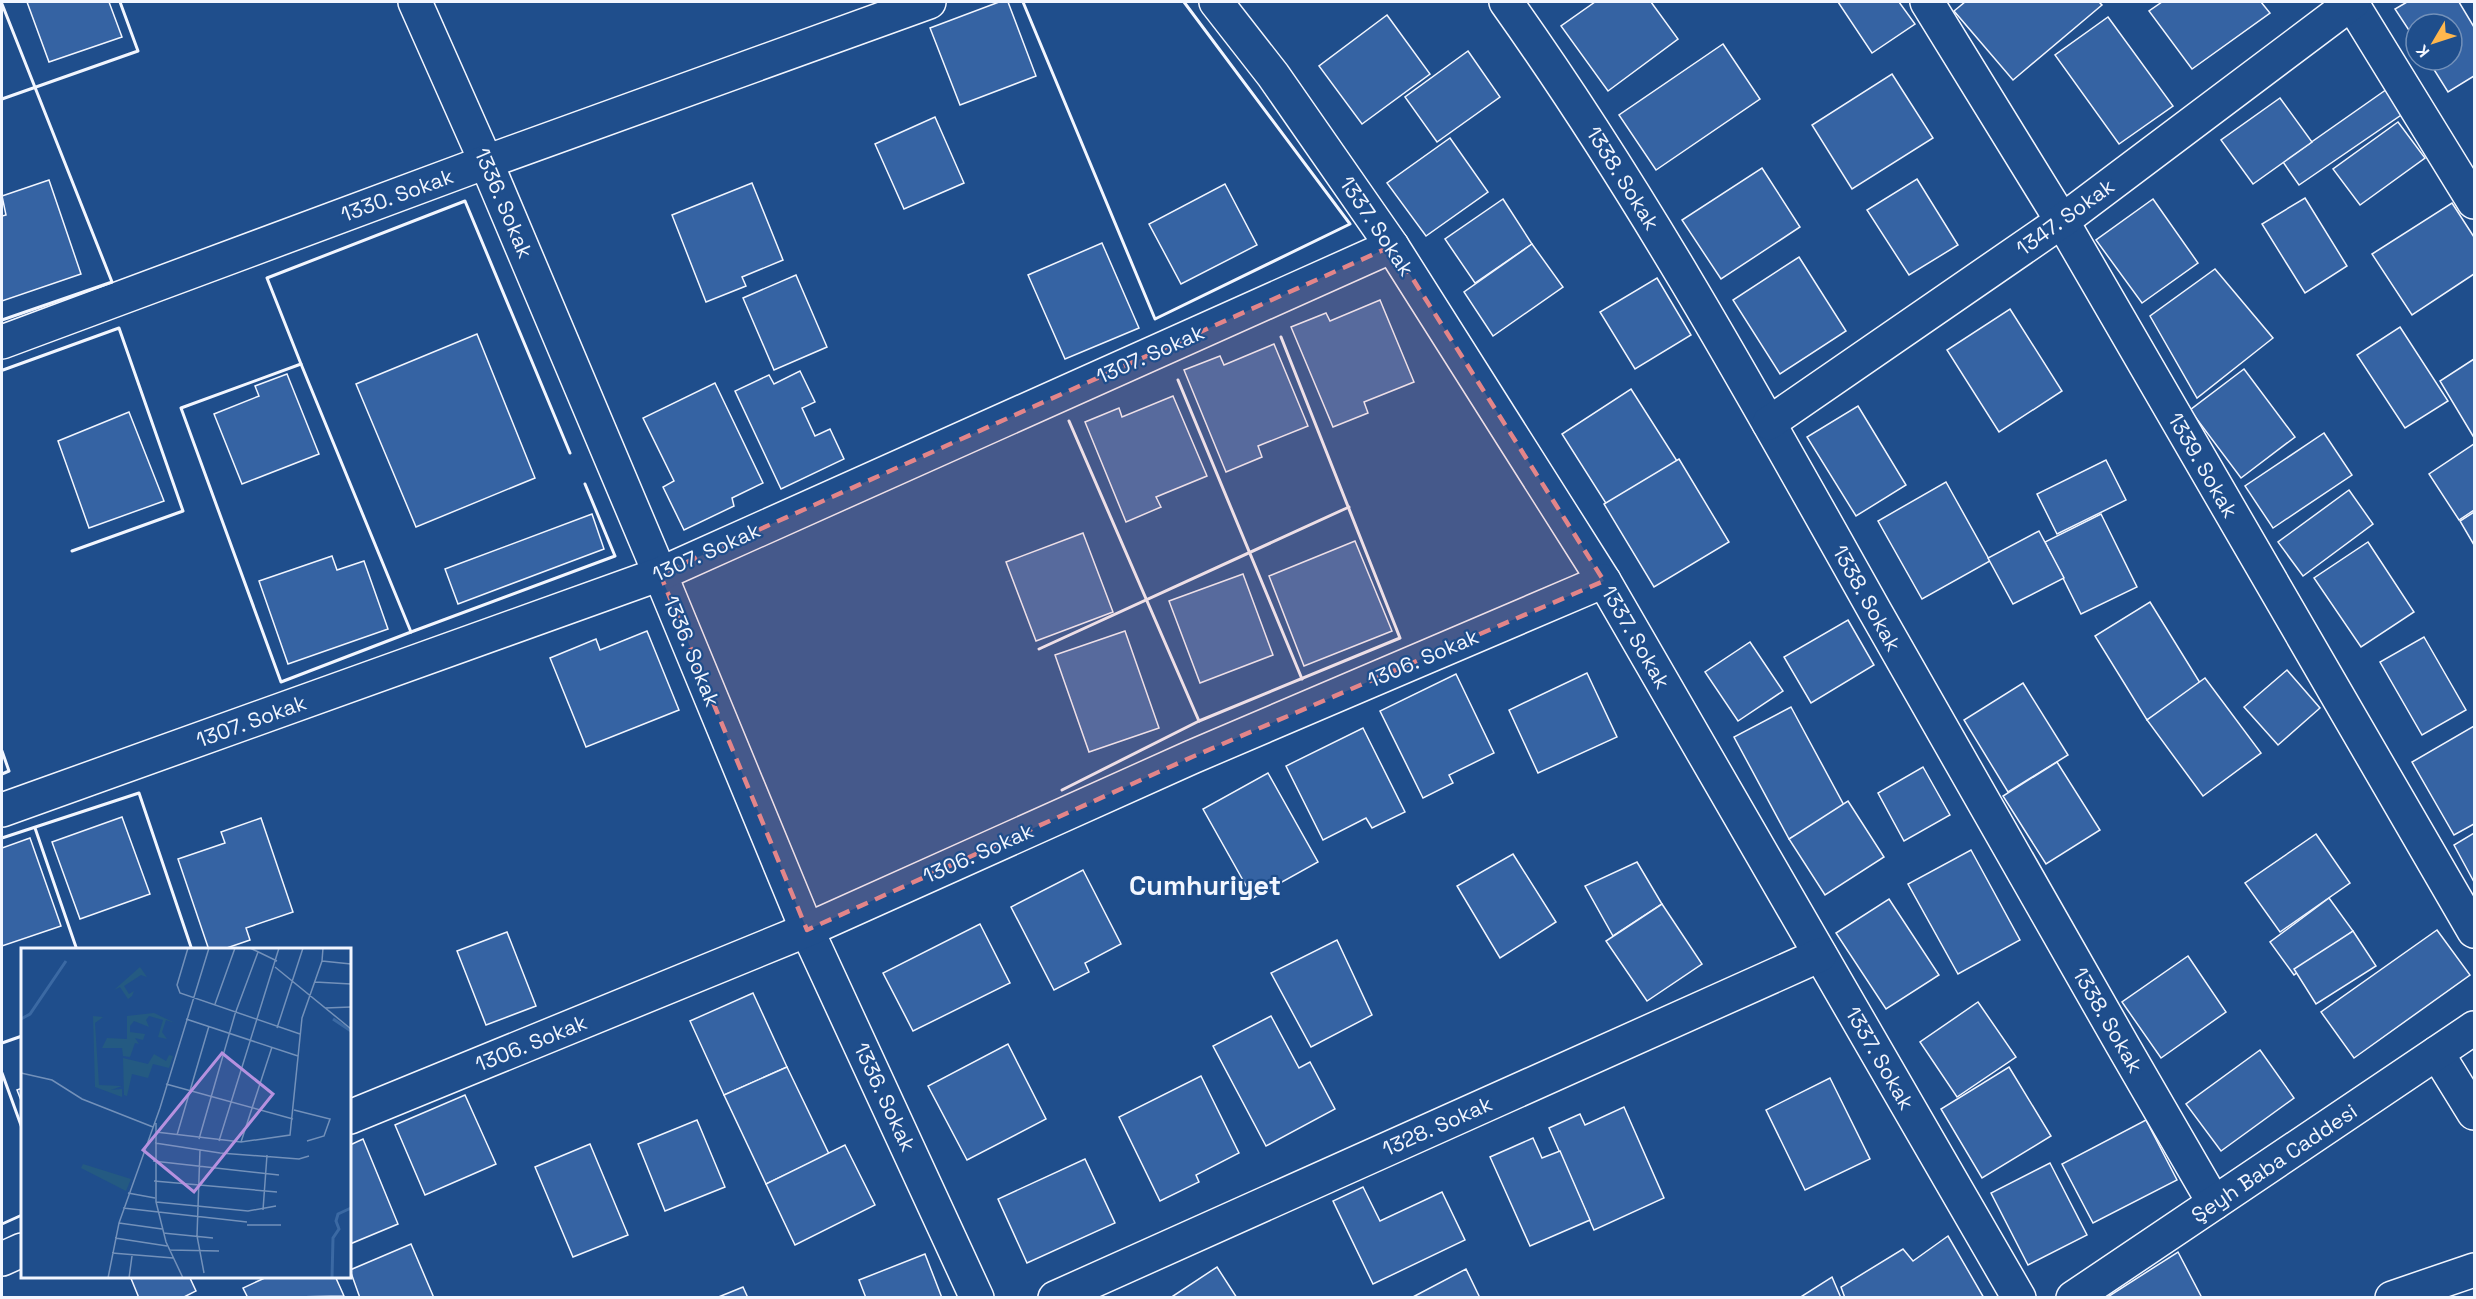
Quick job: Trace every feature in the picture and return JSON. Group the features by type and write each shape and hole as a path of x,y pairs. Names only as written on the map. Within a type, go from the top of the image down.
{"street":[{"name":"1336. Sokak","path":"415,2 486,162 807,930 977,1298"},
{"name":"1330. Sokak","path":"2,342 486,162 929,2"},
{"name":"1337. Sokak","path":"1216,2 1273,75 1392,246 1604,580 2019,1298"},
{"name":"1338. Sokak","path":"1506,2 1566,86 1626,182 1769,423 2019,867 2214,1203"},
{"name":"1339. Sokak","path":"1927,2 2062,221 2475,931"},
{"name":"1347. Sokak","path":"1769,423 2062,221 2352,2"},
{"path":"2352,2 2475,202"},
{"name":"1307. Sokak","path":"2,810 660,574 1392,246"},
{"name":"1306. Sokak","path":"351,1117 807,930 1192,757 1604,580"},
{"name":"1328. Sokak","path":"1055,1298 1820,955"},
{"name":"Şeyh Baba Caddesi","path":"2073,1298 2475,1028"},
{"path":"2437,1053 2475,1113"},
{"path":"2,1259 21,1250"},
{"path":"2392,1298 2475,1270"}],"highlighted area":[{"path":"1392,246 1604,581 1192,757 807,930 660,574"}],"building":[{"path":"27,2 109,2 122,37 49,62"},
{"path":"999,2 1008,2 1036,76 960,105 930,28"},
{"path":"1595,2 1651,2 1678,39 1608,91 1561,26"},
{"path":"1838,2 1899,2 1915,24 1872,53"},
{"path":"1965,2 2099,2 2102,5 2013,80 1954,11"},
{"path":"2162,2 2261,2 2270,13 2192,69 2149,11"},
{"path":"2407,2 2459,2 2474,27 2474,76 2448,92 2436,72 2464,72 2464,12 2404,12 2404,23 2395,9"},
{"path":"1387,15 1430,74 1362,124 1319,66"},
{"path":"2108,17 2173,106 2119,144 2055,55"},
{"path":"1723,44 1760,99 1656,170 1619,115"},
{"path":"1468,51 1500,97 1437,142 1405,97"},
{"path":"1892,74 1933,138 1852,189 1812,125"},
{"path":"2390,87 2407,111 2299,185 2283,162"},
{"path":"2280,98 2312,142 2253,184 2221,140"},
{"path":"935,117 964,183 904,209 875,144"},
{"path":"2398,122 2425,158 2360,205 2333,169"},
{"path":"1450,138 1488,192 1426,236 1387,183"},
{"path":"1762,168 1800,227 1721,279 1682,220"},
{"path":"1917,179 1958,245 1909,275 1867,210"},
{"path":"49,180 81,274 2,301 2,216 6,215 2,196"},
{"path":"752,183 783,260 742,277 746,286 706,302 672,215"},
{"path":"1225,184 1257,245 1181,284 1149,224"},
{"path":"2305,198 2347,266 2305,293 2262,224"},
{"path":"1503,199 1532,244 1475,283 1445,239"},
{"path":"2153,199 2198,263 2142,303 2096,240"},
{"path":"2452,203 2474,237 2474,274 2412,315 2372,254"},
{"path":"1102,243 1139,328 1065,359 1028,275"},
{"path":"1532,244 1563,287 1493,336 1464,292"},
{"path":"1799,257 1846,331 1780,374 1733,300"},
{"path":"2215,269 2273,338 2197,398 2150,316"},
{"path":"796,275 827,347 774,370 743,298"},
{"path":"1657,278 1691,335 1635,369 1600,312"},
{"path":"1380,300 1414,382 1364,402 1368,413 1333,427 1291,327 1326,313 1330,321"},
{"path":"2010,309 2062,391 1999,432 1947,350"},
{"path":"2400,327 2448,401 2405,428 2357,355"},
{"path":"477,334 535,478 416,527 356,384"},
{"path":"1274,344 1308,426 1258,446 1262,457 1226,472 1184,370 1220,356 1224,365"},
{"path":"2474,359 2474,435 2473,436 2440,381"},
{"path":"2244,369 2295,437 2241,478 2190,410"},
{"path":"800,371 815,402 802,408 815,436 830,429 844,459 781,489 735,391 769,375 774,384"},
{"path":"287,374 319,454 242,484 214,414 259,396 255,386"},
{"path":"715,383 763,483 732,498 734,506 684,530 663,487 674,481 643,418"},
{"path":"1631,389 1677,461 1607,505 1562,434"},
{"path":"1173,396 1207,476 1156,497 1161,507 1126,522 1085,422 1119,408 1122,417"},
{"path":"1858,406 1906,485 1856,516 1807,437"},
{"path":"129,412 164,501 89,528 58,441"},
{"path":"2324,433 2352,475 2273,528 2245,486"},
{"path":"2474,444 2474,510 2459,520 2429,474"},
{"path":"1679,459 1729,542 1654,587 1604,504"},
{"path":"2106,460 2126,500 2057,534 2037,494"},
{"path":"1946,482 1990,561 1922,599 1878,521"},
{"path":"2349,490 2373,524 2303,576 2278,542"},
{"path":"2474,512 2474,545 2460,521"},
{"path":"592,514 604,549 458,604 445,569"},
{"path":"2101,514 2137,587 2081,614 2045,542"},
{"path":"2039,531 2064,578 2013,604 1988,558"},
{"path":"1083,533 1113,612 1036,641 1006,562"},
{"path":"1355,541 1392,631 1304,666 1269,576"},
{"path":"2368,542 2414,612 2361,647 2314,578"},
{"path":"332,556 337,570 364,561 388,629 288,664 259,581"},
{"path":"1243,574 1273,655 1200,683 1169,601"},
{"path":"2150,602 2202,686 2147,720 2095,636"},
{"path":"1848,620 1874,665 1811,703 1784,657"},
{"path":"647,631 679,710 586,747 550,658 596,639 600,650"},
{"path":"1125,631 1159,728 1089,752 1055,655"},
{"path":"2424,637 2466,710 2422,735 2380,662"},
{"path":"1750,642 1783,691 1738,721 1705,672"},
{"path":"2287,670 2320,708 2278,745 2244,707"},
{"path":"1587,673 1617,737 1538,773 1509,710"},
{"path":"1456,674 1494,753 1449,775 1453,783 1423,798 1380,711"},
{"path":"2205,678 2261,753 2203,796 2147,720"},
{"path":"2023,683 2068,755 2008,792 1964,720"},
{"path":"1791,707 1846,809 1789,839 1734,737"},
{"path":"2474,726 2474,824 2454,835 2412,762"},
{"path":"1363,728 1405,812 1372,828 1366,818 1323,840 1286,766"},
{"path":"2057,762 2100,830 2046,864 2003,796"},
{"path":"1923,767 1950,815 1904,841 1878,793"},
{"path":"1268,773 1318,862 1253,898 1203,809"},
{"path":"1848,801 1884,857 1825,895 1789,839"},
{"path":"122,817 150,894 80,919 52,842"},
{"path":"261,818 293,912 246,928 250,940 227,948 208,948 178,859 225,843 221,832"},
{"path":"2474,833 2474,882 2454,845"},
{"path":"2316,834 2350,883 2280,932 2245,883"},
{"path":"30,838 61,926 2,946 2,848"},
{"path":"1971,850 2020,940 1958,974 1908,884"},
{"path":"1513,854 1556,922 1500,958 1457,886"},
{"path":"1637,862 1662,904 1613,936 1585,886"},
{"path":"1083,870 1121,944 1085,963 1089,972 1054,990 1011,907"},
{"path":"2329,898 2353,931 2294,975 2270,942"},
{"path":"1889,899 1939,975 1886,1009 1836,933"},
{"path":"1662,904 1702,964 1647,1001 1606,941"},
{"path":"980,924 1010,983 913,1031 883,973"},
{"path":"2437,930 2470,975 2354,1058 2321,1012"},
{"path":"2353,931 2376,966 2316,1004 2294,969"},
{"path":"507,932 536,1006 486,1025 457,951"},
{"path":"1337,940 1372,1015 1311,1047 1271,973"},
{"path":"2188,956 2226,1012 2161,1058 2122,1002"},
{"path":"753,993 787,1067 724,1095 690,1021"},
{"path":"1978,1002 2016,1057 1957,1097 1920,1042"},
{"path":"1271,1016 1299,1068 1310,1062 1335,1109 1266,1146 1213,1046"},
{"path":"1008,1044 1046,1119 967,1160 928,1086"},
{"path":"2260,1050 2294,1098 2221,1151 2186,1104"},
{"path":"787,1067 829,1154 766,1184 724,1095"},
{"path":"2009,1067 2051,1136 1982,1178 1941,1109"},
{"path":"1201,1076 1239,1153 1196,1175 1199,1182 1160,1201 1119,1117"},
{"path":"1830,1078 1870,1159 1805,1190 1766,1110"},
{"path":"21,1088 21,1100 17,1090"},
{"path":"465,1095 496,1164 425,1195 395,1125"},
{"path":"1624,1107 1664,1198 1594,1230 1549,1128 1580,1114 1585,1125"},
{"path":"697,1120 725,1187 665,1211 638,1144"},
{"path":"2146,1120 2177,1180 2093,1223 2062,1164"},
{"path":"1533,1138 1542,1158 1560,1151 1590,1220 1530,1246 1490,1157"},
{"path":"363,1139 398,1224 351,1244 351,1145"},
{"path":"590,1144 628,1235 573,1257 535,1167"},
{"path":"845,1145 875,1205 795,1245 766,1184"},
{"path":"1085,1159 1115,1223 1027,1263 998,1199"},
{"path":"2050,1163 2087,1235 2028,1265 1991,1193"},
{"path":"1363,1187 1380,1221 1442,1192 1465,1240 1373,1284 1333,1201"},
{"path":"1948,1236 1984,1298 1845,1298 1841,1287 1903,1249 1913,1261"},
{"path":"411,1244 434,1298 360,1298 351,1270"},
{"path":"2178,1252 2202,1298 2106,1298"},
{"path":"925,1254 942,1298 866,1298 859,1280"},
{"path":"1217,1267 1237,1298 1170,1298"},
{"path":"1466,1269 1480,1298 1411,1298"},
{"path":"1832,1277 1841,1298 1799,1298"},
{"path":"131,1278 190,1278 196,1291 182,1298 139,1298"},
{"path":"265,1278 336,1278 344,1296 248,1298 243,1288"},
{"path":"743,1287 748,1298 716,1298"}],"wall":[{"path":"2,99 138,51 120,2"},
{"path":"1023,2 1155,319 1350,224 1184,2"},
{"path":"2,4 112,282 2,320"},
{"path":"301,364 267,278 465,201 570,453"},
{"path":"3,370 119,328 183,511 72,551"},
{"path":"1062,790 1199,721 1400,638 1281,337"},
{"path":"301,364 411,632 281,682 181,408 301,364"},
{"path":"1178,380 1302,679"},
{"path":"1069,421 1199,721"},
{"path":"411,632 615,556 585,484"},
{"path":"1039,649 1349,507"},
{"path":"2,751 9,771 2,774"},
{"path":"2,838 139,793 191,948"},
{"path":"35,828 76,948"},
{"path":"2,1043 21,1036"},
{"path":"2,1073 21,1125"},
{"path":"2,1224 21,1215"}],"district":[{"name":"Cumhuriyet","path":"1205,885"}]}
